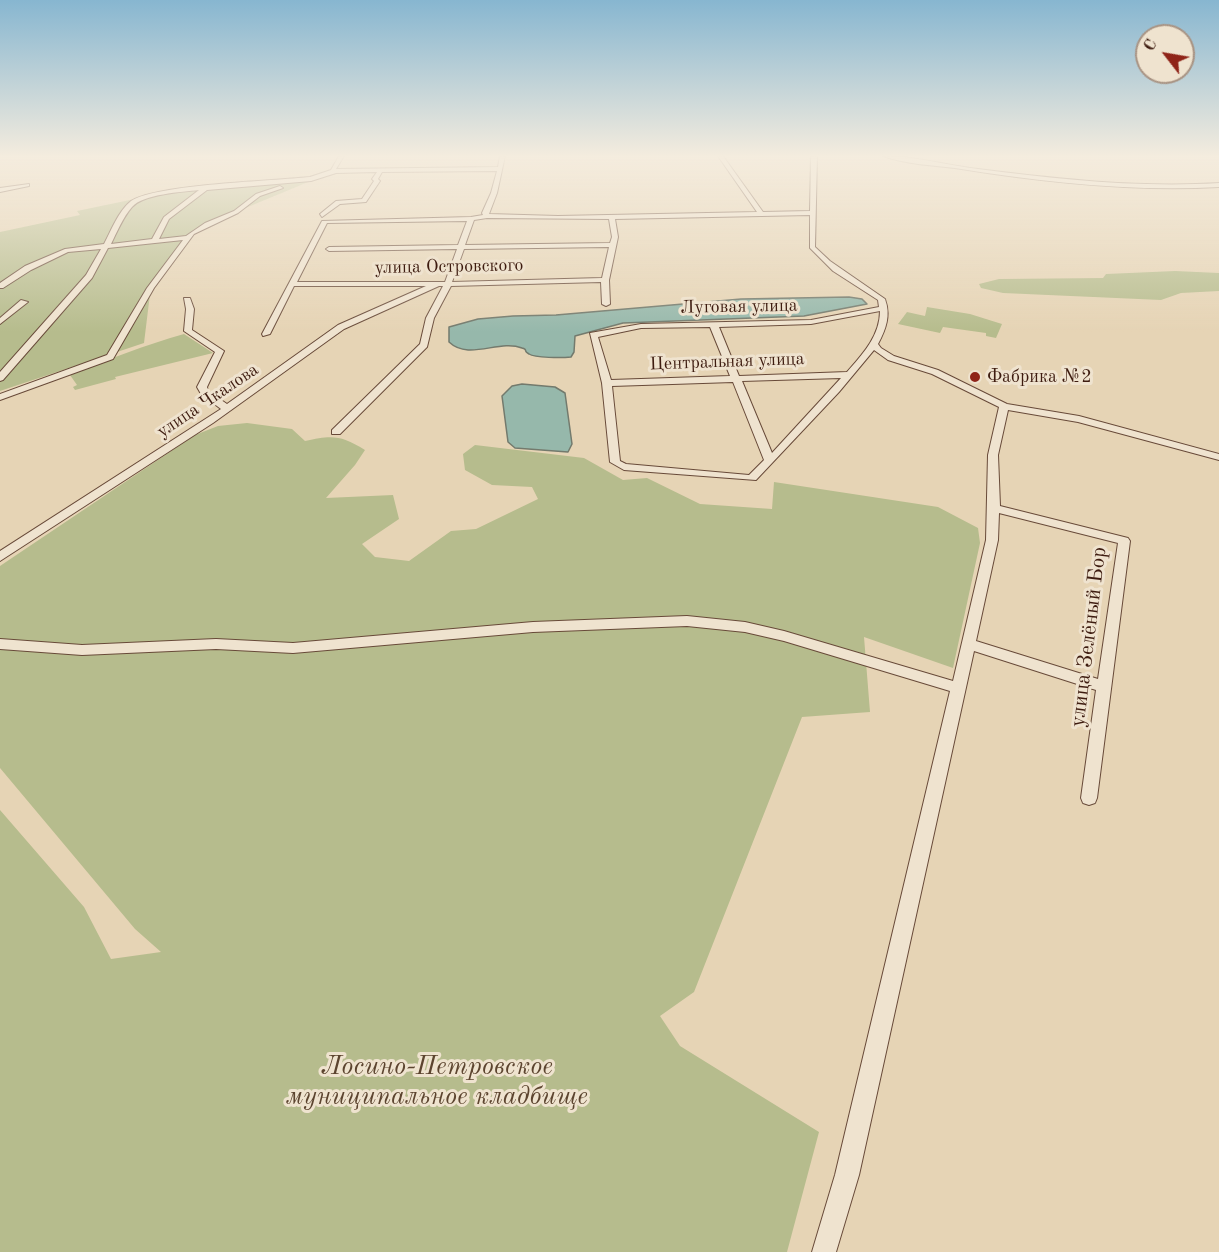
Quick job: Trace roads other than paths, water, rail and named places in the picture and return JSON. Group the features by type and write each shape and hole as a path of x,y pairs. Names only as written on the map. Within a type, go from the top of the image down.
{"street":[{"path":"0,378 89,276 124,214"},
{"path":"155,241 166,218 171,214"},
{"path":"0,397 110,357 151,288 187,238 200,227 229,214"},
{"path":"266,334 327,214"},
{"path":"323,219 741,214"},
{"path":"607,383 614,459 618,465 752,478 849,375 874,344 882,327 884,308 881,299 840,273 820,257 812,247 813,214"},
{"path":"606,304 605,280 615,237 612,217"},
{"path":"336,432 424,345 430,318 462,247 471,219"},
{"path":"0,286 28,268 68,250 187,238"},
{"path":"329,249 614,245"},
{"name":"улица Островского","path":"293,284 605,280"},
{"name":"улица Чкалова","path":"0,557 227,409 341,327 444,283"},
{"path":"186,300 190,309 188,331 190,335 212,342 220,351 216,361 209,368 202,387 204,392 227,409"},
{"path":"0,322 24,302"},
{"name":"Луговая улица","path":"607,383 593,335 632,327 811,322 884,308"},
{"path":"713,323 769,459"},
{"path":"874,344 878,350 891,358 945,376 1004,406 1079,419 1219,457"},
{"name":"Центральная улица","path":"607,383 849,375"},
{"path":"824,1252 847,1175 992,540 993,455 1004,406"},
{"name":"улица Зелёный Бор","path":"994,508 1124,541 1089,798"},
{"path":"0,644 82,650 216,644 293,648 533,627 687,621 745,627 784,636 958,688"},
{"path":"968,644 1104,687"}],"place":[{"name":"Фабрика №2","path":"975,377"}],"park label":[{"name":"Лосино-Петровское муниципальное кладбище","path":"437,1082"}]}
